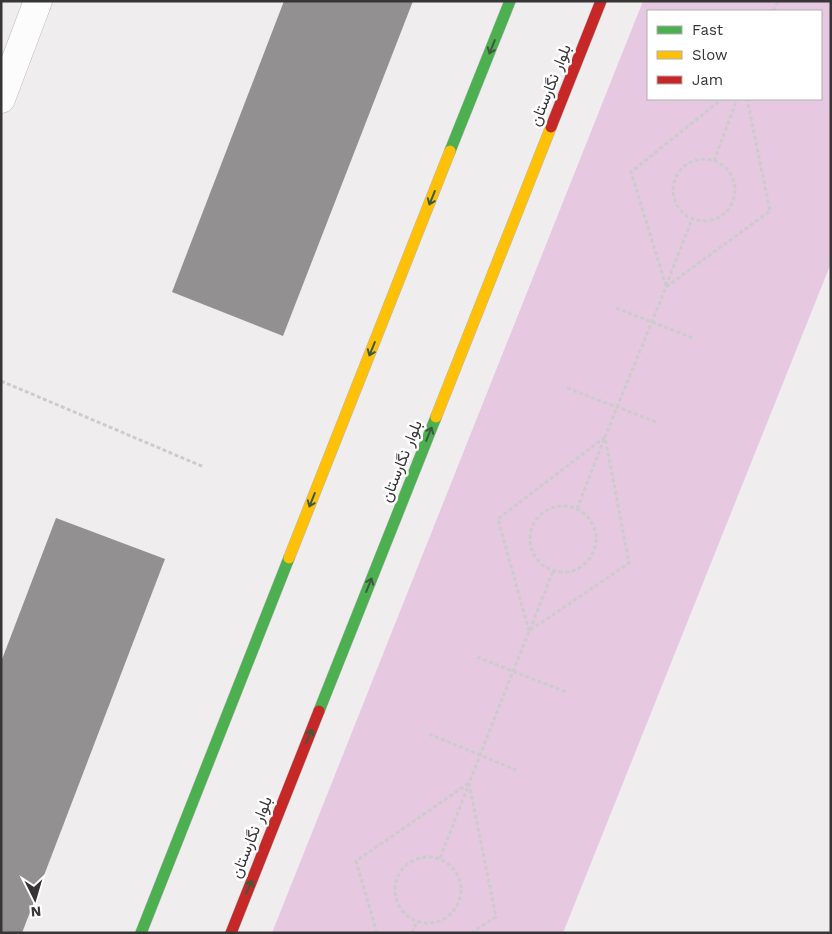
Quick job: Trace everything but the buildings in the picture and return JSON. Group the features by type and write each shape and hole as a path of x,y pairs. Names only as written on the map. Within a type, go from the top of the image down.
{"street":[{"path":"1,99 38,1"},
{"path":"141,933 510,1"},
{"name":"بلوار نگارستان","path":"231,933 600,1"}],"path":[{"path":"666,287 631,172 721,100"},
{"path":"714,161 737,100"},
{"path":"666,287 770,211 747,100"},
{"path":"697,160 714,161 725,167 733,179 734,201 721,216 705,222 692,219 681,211 674,201 672,191 674,180 678,172 688,163 697,160"},
{"path":"577,509 692,219"},
{"path":"616,308 693,338"},
{"path":"1,382 204,467"},
{"path":"567,388 656,422"},
{"path":"529,631 630,564 605,437"},
{"path":"529,631 498,519 605,437"},
{"path":"564,505 577,509 584,513 594,525 595,547 591,557 583,565 573,570 553,571 540,563 530,546 532,526 547,509 564,505"},
{"path":"440,858 553,571"},
{"path":"477,657 566,692"},
{"path":"429,734 516,770"},
{"path":"377,933 356,861 469,783"},
{"path":"469,783 496,917 471,933"},
{"path":"418,858 440,858 451,865 461,882 462,894 458,904 443,920 429,923 416,921 402,911 397,902 394,892 396,881 401,870 418,858"},
{"path":"412,933 416,921"}],"shaded area":[{"path":"643,1 831,1 831,263 563,933 272,933"}],"traffic: fast":[{"path":"450,151 510,1"},
{"path":"319,711 436,417"},
{"path":"141,933 289,558"}],"traffic: slow":[{"path":"436,417 551,127"},
{"path":"289,558 450,151"}],"traffic: jam":[{"path":"551,127 601,1"},
{"path":"231,933 319,711"}]}
